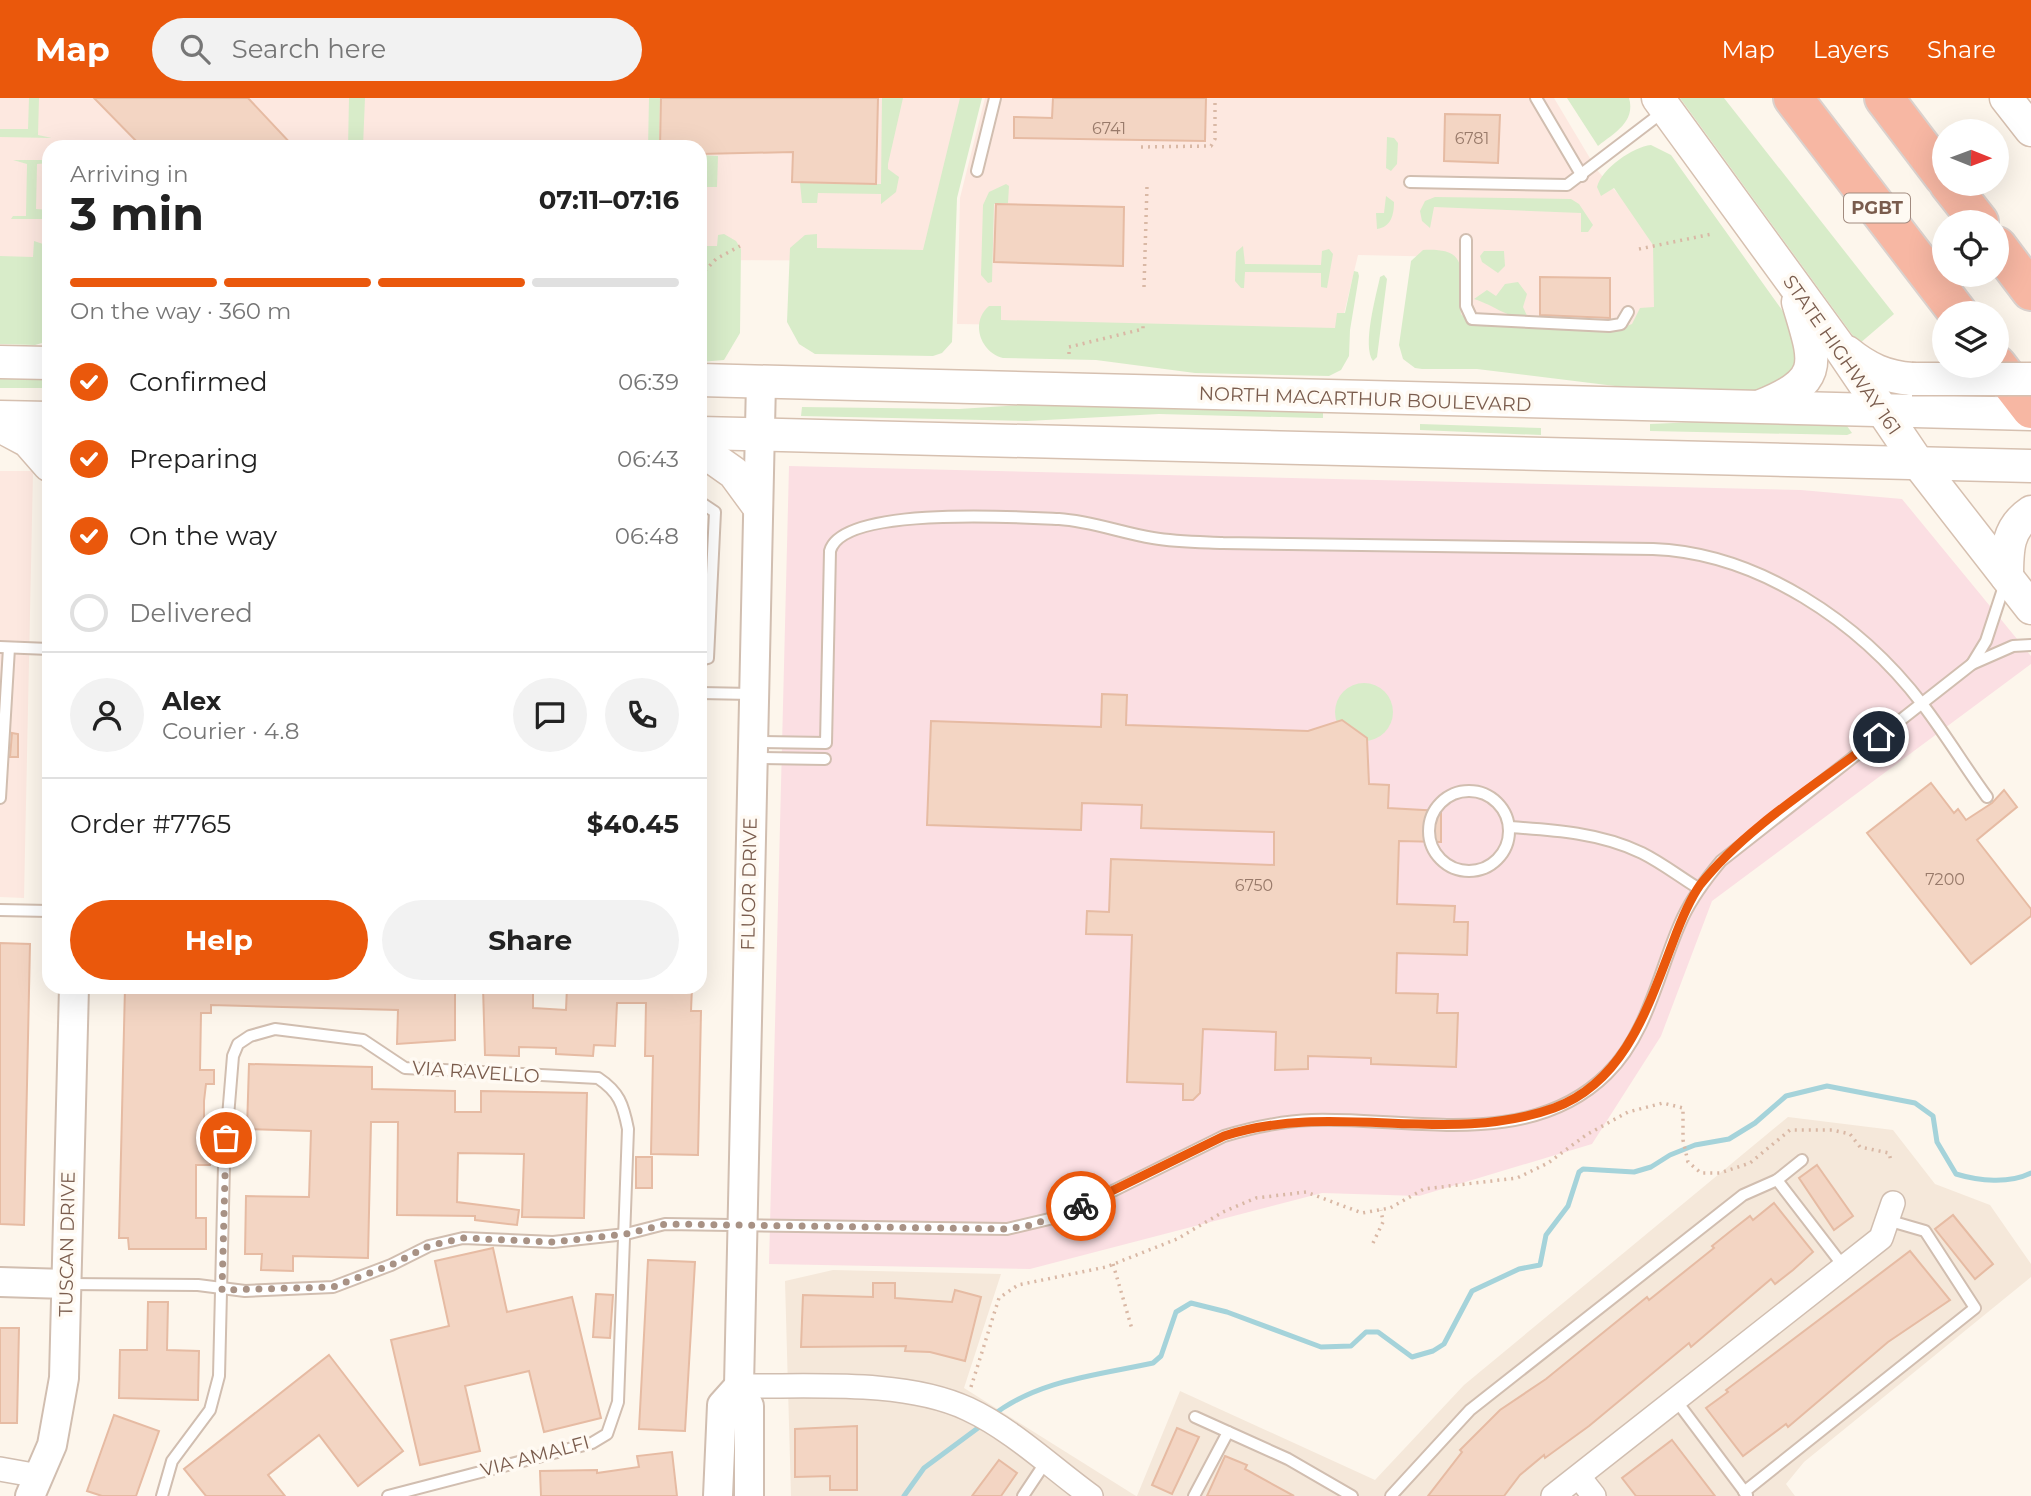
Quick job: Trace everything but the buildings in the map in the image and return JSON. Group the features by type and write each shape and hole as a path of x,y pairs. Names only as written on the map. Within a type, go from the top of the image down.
{"highway":[{"path":"1884,98 1932,161"},
{"name":"PGBT","path":"1794,100 1949,301"},
{"path":"1958,196 1970,210"},
{"path":"2009,262 2031,291"},
{"path":"2006,378 2031,412"}],"main road":[{"path":"2006,98 2031,130"},
{"name":"STATE HIGHWAY 161","path":"1662,104 1838,345 1918,463 2031,608"},
{"path":"1754,408 1791,394 1811,368 1812,355 1793,284"},
{"path":"1838,345 1864,365 1888,377 2031,379"},
{"path":"0,362 42,363"},
{"name":"NORTH MACARTHUR BOULEVARD","path":"707,380 1754,408 2031,412"},
{"path":"0,416 42,418"},
{"path":"0,426 28,441 42,457"},
{"path":"707,433 2031,466"},
{"path":"707,454 734,473 756,503"},
{"path":"2007,577 2011,535 2019,520 2031,512"}],"street":[{"name":"FLUOR DRIVE","path":"749,1496 749,1406 739,1386 757,434 761,382"},
{"name":"TUSCAN DRIVE","path":"34,1486 52,1445 64,1378 74,994"},
{"path":"1553,1496 1881,1238 1890,1211"},
{"path":"0,1282 66,1284"},
{"path":"718,1496 722,1405 739,1386 848,1388 908,1393 953,1404 967,1409 1016,1439 1091,1496"},
{"path":"0,1469 34,1486"},
{"path":"1579,1477 1594,1496"}],"lane":[{"path":"977,171 995,98"},
{"path":"1536,98 1582,176"},
{"path":"1410,182 1559,186 1582,176 1662,104"},
{"path":"1466,240 1466,306 1472,319 1609,326 1621,324 1628,312"},
{"path":"707,507 715,512 707,658"},
{"path":"751,750 826,743 832,542 841,534 864,526 919,517 1060,519 1153,538 1223,543 1672,550 1755,573 1789,588 1839,621 1922,703 1987,797"},
{"path":"1972,664 1986,641 2007,577"},
{"path":"66,1284 198,1285 222,1290 333,1287 391,1265 429,1246 463,1238 553,1242 626,1234 666,1224 742,1223 1007,1229 1062,1216 1224,1136 1249,1128 1315,1120 1471,1125 1520,1118 1557,1107 1608,1073 1630,1042 1647,1010 1682,918 1698,888 1721,861 1972,664 2014,646 2031,645"},
{"path":"0,798 4,648 42,649"},
{"path":"707,693 752,694"},
{"path":"751,750 825,759"},
{"path":"1463,791 1488,795 1499,803 1509,827 1508,841 1494,863 1468,872 1443,862 1434,852 1429,839 1432,813 1450,795 1463,791"},
{"path":"1509,827 1576,832 1615,843 1643,854 1698,888"},
{"path":"0,910 42,911"},
{"name":"VIA RAVELLO","path":"222,1290 224,1165 233,1056 238,1044 250,1036 275,1029 363,1040 405,1068 598,1078 615,1090 624,1105 628,1129 626,1234"},
{"path":"1391,1496 1470,1410 1743,1195 1777,1180 1802,1160"},
{"path":"1777,1180 1844,1267"},
{"path":"1675,1399 1746,1494 1975,1308 1925,1231 1890,1211"},
{"name":"VIA AMALFI","path":"388,1496 592,1443 607,1434 618,1402 626,1234"},
{"path":"162,1496 172,1461 210,1410 216,1395 222,1290"},
{"path":"1195,1416 1288,1459 1352,1496"},
{"path":"1194,1496 1228,1432"},
{"path":"1023,1496 1045,1463"}],"path":[{"path":"1141,147 1211,146 1215,139 1215,98"},
{"path":"1144,287 1147,186"},
{"path":"1639,250 1712,234"},
{"path":"707,269 716,259 740,246"},
{"path":"1069,354 1069,347 1143,329 1143,322"},
{"path":"971,1387 999,1298 1017,1285 1113,1264 1177,1239 1223,1212 1256,1198 1306,1192 1362,1213 1390,1208 1424,1189 1517,1178 1548,1163 1586,1135 1628,1112 1663,1103 1683,1108 1683,1140 1688,1162"},
{"path":"1373,1244 1383,1222 1381,1210"},
{"path":"1113,1264 1132,1329"}],"shaded area":[{"path":"0,98 970,98 927,261 707,260 707,140 42,140 42,275 0,275"},
{"path":"985,98 1554,98 1597,170 1655,236 1654,327 1460,328 1452,257 1358,255 1340,331 957,324 960,198"},
{"path":"789,466 1801,490 1902,499 2031,656 2031,664 1712,901 1661,1036 1592,1144 1419,1196 1322,1193 1030,1269 769,1264"},
{"path":"0,471 33,471 24,898 0,897"},
{"path":"1788,1117 1893,1130 1935,1184 1990,1205 2031,1264 2031,1277 1804,1462 1786,1484 1795,1496 1137,1496 1180,1391 1375,1480 1464,1385"},
{"path":"833,1270 1001,1274 964,1388 1136,1496 791,1496 785,1281"}],"green space":[{"path":"29,98 39,98 38,135 52,138 0,137 0,129 28,129"},
{"path":"349,98 365,98 363,140 348,140"},
{"path":"649,98 660,98 659,140 648,140"},
{"path":"882,98 903,98 888,164 888,169 899,177 896,192 881,204 881,194 818,193 817,203 802,203 800,183 881,184"},
{"path":"960,98 982,98 957,198 952,342 942,353 933,356 815,354 799,344 787,322 790,248 805,235 817,234 817,248 923,250"},
{"path":"1567,98 1629,98 1629,114 1622,126 1598,146"},
{"path":"1680,98 1724,98 1894,314 1859,344"},
{"path":"1387,137 1394,138 1398,143 1397,164 1391,171 1386,168"},
{"path":"1651,145 1671,155 1792,324 1799,352 1798,359 1783,379 1768,388 1754,391 1615,386 1477,369 1422,369 1415,368 1403,359 1399,345 1411,261 1423,250 1440,250 1457,259 1461,277 1461,314 1472,325 1615,330 1632,324 1640,308 1654,307 1653,245 1614,188 1601,196 1597,187 1605,173 1619,160"},
{"path":"707,155 718,156 717,187 707,187"},
{"path":"13,160 42,160 42,164 37,164 36,209 42,209 42,219 11,219 13,216 26,216 27,164"},
{"path":"1006,184 1009,186 1008,203 994,204 992,282 988,283 981,275 983,205 989,192"},
{"path":"1386,196 1394,202 1392,216 1386,226 1377,229 1376,213 1384,213"},
{"path":"1435,197 1571,199 1579,204 1593,225 1588,232 1581,232 1581,213 1434,207 1430,228 1422,221 1420,211 1425,201"},
{"path":"724,234 736,241 741,249 740,333 724,360 707,361 707,246 717,246 718,235"},
{"path":"34,241 42,244 42,343 0,344 0,256 33,257"},
{"path":"1243,246 1245,264 1321,265 1322,251 1329,249 1333,254 1327,288 1321,287 1321,273 1245,272 1244,288 1241,288 1235,281 1236,252"},
{"path":"1484,251 1504,251 1505,266 1498,273 1482,262 1480,256"},
{"path":"1354,271 1358,272 1359,276 1350,330 1349,356 1341,370 1329,376 1195,373 1096,360 1003,358 988,350 980,336 980,320 989,306 1001,306 1001,320 1335,328 1337,313 1345,313"},
{"path":"1384,275 1387,279 1377,357 1373,361 1369,344 1371,321 1380,277"},
{"path":"1518,282 1527,294 1523,307 1528,318 1506,313 1474,299 1487,290 1496,296 1505,284"},
{"path":"0,377 42,380 42,388 0,388"},
{"path":"1037,404 1323,411 1323,418 1159,414 1027,421 801,416 802,407 959,409"},
{"path":"1697,422 1847,426 1852,433 1650,431 1650,424"},
{"path":"1420,424 1541,428 1541,435 1420,430"},
{"path":"1358,683 1370,683 1385,691 1393,706 1393,718 1385,733 1370,741 1358,741 1343,733 1335,718 1335,706 1343,691"}],"waterway":[{"path":"992,1416 1028,1394 1069,1380 1153,1363 1161,1356 1176,1312 1191,1303 1227,1312 1321,1347 1351,1346 1366,1332 1378,1332 1412,1357 1433,1351 1444,1344 1472,1291 1519,1269 1540,1265 1546,1235 1568,1206 1579,1172 1583,1169 1634,1172 1651,1167 1670,1155 1695,1145 1729,1139 1755,1123 1786,1096 1827,1086 1915,1103 1933,1116 1937,1142 1956,1174 1994,1180 2013,1179 2031,1173"},
{"path":"904,1496 924,1468 982,1425"}],"way so far":[{"path":"226,1138 222,1290 333,1287 391,1265 429,1246 463,1238 492,1237 553,1242 626,1234 666,1224 1007,1229 1062,1216 1081,1206"}],"route":[{"path":"1081,1206 1224,1136 1249,1128 1278,1122 1315,1120 1471,1125 1500,1122 1557,1107 1583,1092 1608,1073 1630,1042 1647,1010 1682,918 1698,888 1721,861 1749,837 1879,737"}]}
